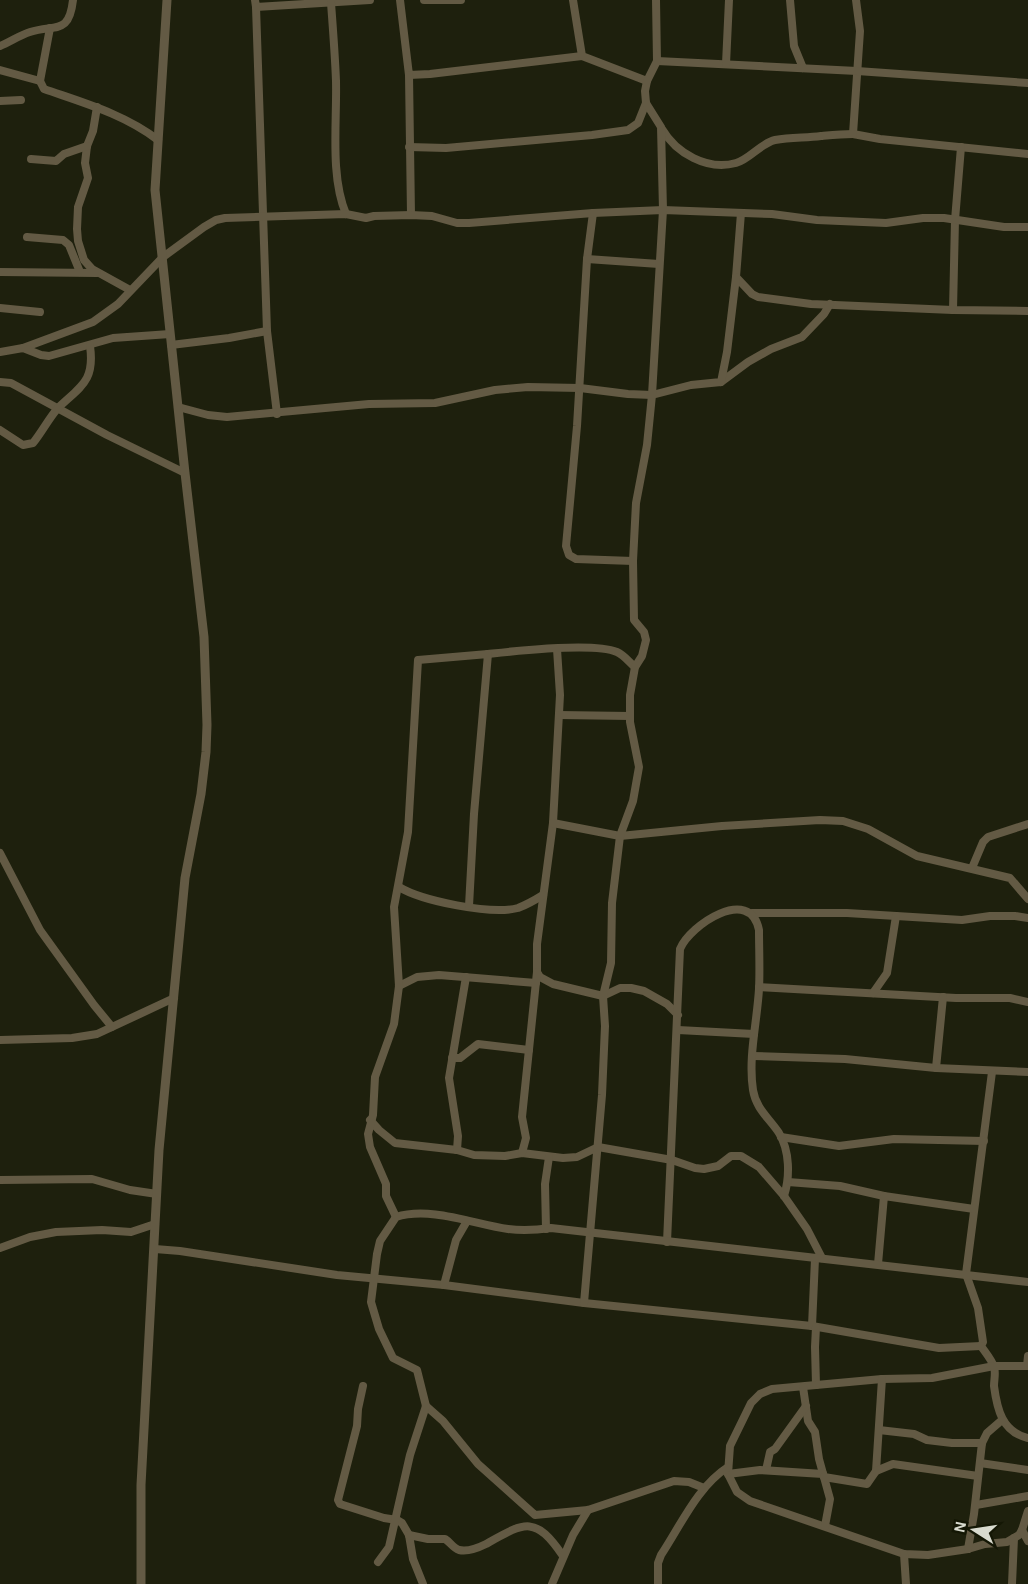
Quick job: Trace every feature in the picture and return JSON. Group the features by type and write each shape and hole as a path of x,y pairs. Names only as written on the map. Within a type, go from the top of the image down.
{"street":[{"path":"0,46 30,32 64,25 71,16 73,0"},
{"path":"141,1584 141,1485 157,1194 185,878 201,794 207,725 204,637 184,473 156,190 167,0"},
{"path":"277,414 267,331 256,4 370,0"},
{"path":"400,0 409,75 411,215"},
{"path":"424,0 462,0"},
{"path":"573,0 582,56"},
{"path":"409,147 457,148 628,130 638,123 646,103 647,81 657,61 656,0"},
{"path":"726,64 729,0"},
{"path":"790,0 794,46 803,68"},
{"path":"853,134 860,31 856,0"},
{"path":"331,3 336,79 336,158 341,201 346,214"},
{"path":"50,28 40,81 44,89 78,99 133,123 158,140"},
{"path":"409,75 582,56 647,81"},
{"path":"657,61 857,71 1028,83"},
{"path":"0,70 40,81"},
{"path":"0,101 21,100"},
{"path":"646,103 669,141 693,158 704,162 737,163 772,141 794,137 853,134 880,139 1028,154"},
{"path":"97,107 93,131 87,147 85,163 88,178 78,207 77,230 84,260 98,273 130,290"},
{"path":"584,1303 598,1147 605,1026 603,996 610,963 612,903 620,836 630,812 639,767 630,716 630,695 635,667 642,656 645,640 644,632 634,620 633,561 636,503 647,446 652,395 663,210 661,127"},
{"path":"31,159 56,161 64,154 87,147"},
{"path":"953,310 955,220 961,147"},
{"path":"0,352 23,348 85,326 118,304 162,257 216,220 346,214 360,218 432,216 457,223 663,210 788,215 817,220 886,223 923,218 1004,227 1028,227"},
{"path":"593,213 587,260 580,388 566,546 569,555 576,559 633,561"},
{"path":"721,382 736,277 741,213"},
{"path":"27,237 63,240 69,245 80,272"},
{"path":"587,260 659,264"},
{"path":"0,272 98,273"},
{"path":"736,277 752,294 758,297 811,304 1028,311"},
{"path":"178,407 218,416 277,414 369,404 435,403 495,390 528,387 580,388 652,395 691,385 721,382 748,362 771,349 802,337 815,325 830,304"},
{"path":"0,308 40,312"},
{"path":"171,345 267,331"},
{"path":"23,348 49,356 113,338 170,334"},
{"path":"0,430 23,445 31,444 58,408 87,380 92,362 90,345"},
{"path":"0,382 10,383 184,473"},
{"path":"396,1217 386,1196 386,1184 370,1147 368,1134 375,1077 394,1024 399,986 399,960 394,917 408,832 418,660 583,648 616,652 635,667"},
{"path":"522,1153 526,1138 522,1117 537,972 537,944 553,823 560,675 557,649"},
{"path":"469,906 474,814 488,654"},
{"path":"559,715 630,716"},
{"path":"553,823 620,836 723,826 835,820 868,829 917,856 972,867 1010,878 1028,899"},
{"path":"972,867 983,842 988,837 1028,824"},
{"path":"0,853 40,930 112,1027"},
{"path":"399,887 408,893 434,902 503,910 515,909 543,895"},
{"path":"667,1242 680,949 690,934 716,916 739,908 752,913 758,921 759,987 752,1077 757,1105 781,1137 785,1148 788,1182 784,1196"},
{"path":"752,913 847,913 962,920 990,916 1028,918"},
{"path":"873,993 887,973 896,916"},
{"path":"537,972 540,977 553,984 603,996 620,988 638,989 654,995 678,1015"},
{"path":"399,986 411,979 428,976 536,983"},
{"path":"457,1150 458,1136 449,1078 466,977"},
{"path":"759,987 943,997 1010,998 1028,1002"},
{"path":"936,1068 943,997"},
{"path":"0,1040 72,1038 97,1034 174,998"},
{"path":"678,1030 754,1034"},
{"path":"452,1058 460,1058 478,1044 529,1050"},
{"path":"753,1056 845,1059 992,1072 1028,1072"},
{"path":"992,1072 966,1274 978,1308 981,1346 994,1366 994,1385 1002,1420 1013,1431 1028,1438"},
{"path":"370,1120 394,1143 457,1150 474,1155 505,1156 522,1153 549,1157 577,1156 598,1147 672,1160 695,1168 712,1168 731,1156 741,1156 759,1167 784,1196 807,1229 819,1259 814,1326 816,1385"},
{"path":"781,1137 839,1146 894,1139 984,1141"},
{"path":"546,1229 545,1184 549,1157"},
{"path":"0,1180 92,1179 130,1190 157,1194"},
{"path":"788,1182 840,1186 884,1196 974,1209"},
{"path":"878,1264 884,1196"},
{"path":"378,1562 389,1547 410,1455 426,1406 417,1370 393,1358 378,1329 371,1302 380,1241 396,1217 407,1214 433,1215 507,1229 546,1229 1028,1282"},
{"path":"444,1285 456,1240 466,1221"},
{"path":"0,1248 30,1237 56,1232 102,1230 131,1232 155,1224"},
{"path":"155,1249 374,1279 814,1326 928,1346 981,1346"},
{"path":"1028,1356 1028,1366 994,1366 932,1378 882,1379 772,1389 760,1394 751,1402 730,1446 728,1470 737,1492 750,1501 904,1554 928,1555 1007,1542 1022,1530 1028,1511"},
{"path":"658,1584 658,1563 661,1555 704,1488 719,1473 728,1470 766,1470 823,1476 867,1484 876,1471 882,1379"},
{"path":"363,1386 357,1409 357,1426 338,1500 340,1504 397,1520 409,1535 413,1559 423,1584"},
{"path":"803,1386 808,1421 816,1432 823,1476 830,1499 825,1526"},
{"path":"426,1406 443,1421 478,1464 535,1515 588,1510 674,1481 689,1482 704,1488"},
{"path":"766,1470 770,1452 775,1449 806,1406"},
{"path":"968,1550 976,1504 982,1443 987,1433 1002,1420"},
{"path":"879,1430 914,1434 927,1440 982,1443"},
{"path":"980,1463 1028,1470"},
{"path":"876,1471 897,1464 978,1476"},
{"path":"976,1504 1028,1496"},
{"path":"552,1584 563,1556 588,1510"},
{"path":"409,1535 428,1539 445,1539 456,1549 466,1551 480,1547 525,1525 548,1536 563,1556"},
{"path":"1022,1530 1028,1541"},
{"path":"1012,1584 1014,1538"},
{"path":"904,1554 906,1584"}]}
